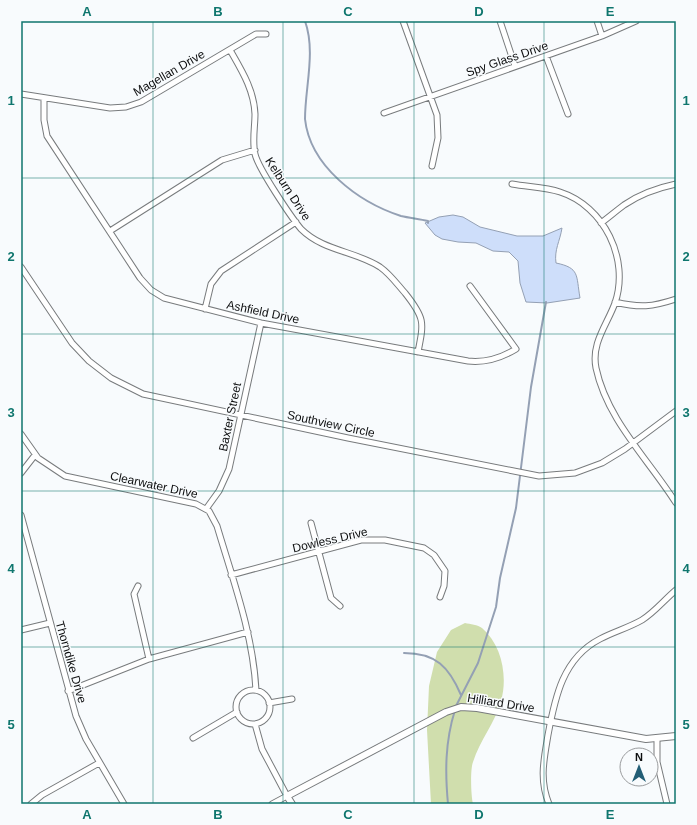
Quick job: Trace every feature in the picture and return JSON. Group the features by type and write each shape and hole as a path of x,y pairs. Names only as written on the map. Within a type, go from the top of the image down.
{"street":[{"path":"402,21 430,97 439,127 432,166"},
{"path":"500,21 516,66"},
{"path":"597,21 602,36"},
{"name":"Spy Glass Drive","path":"384,113 602,36 636,21"},
{"name":"Magellan Drive","path":"21,94 110,108 126,107 141,102 256,34 266,34"},
{"name":"Kelburn Drive","path":"230,50 252,92 255,112 254,150 262,169 296,222 310,237 321,243 372,263 392,277 416,307 421,318 422,334 418,352"},
{"path":"546,56 568,114"},
{"name":"Ashfield Drive","path":"44,98 44,120 47,136 140,278 151,290 172,301 261,323 468,361 480,362 500,358 516,349 470,286"},
{"path":"110,231 222,160 254,150"},
{"path":"512,184 548,189 570,196 587,207 602,223 614,244 617,260 618,284 615,302 597,343 596,367 614,413 676,503"},
{"path":"602,223 623,206 641,195 656,189 676,184"},
{"path":"205,309 211,284 221,271 296,222"},
{"name":"Southview Circle","path":"21,267 72,343 89,361 111,378 143,394 539,476 563,475 587,469 616,455 676,411"},
{"path":"615,302 631,306 647,307 676,299"},
{"name":"Baxter Street","path":"206,509 225,481 261,323"},
{"name":"Clearwater Drive","path":"21,434 35,455 54,470 77,479 196,504 206,509 214,518 217,526 248,632 254,666 256,690"},
{"path":"21,473 35,455"},
{"name":"Thorndike Drive","path":"21,516 68,691 82,732 124,804"},
{"path":"311,523 331,598 340,606"},
{"name":"Dowless Drive","path":"231,575 361,540 385,540 424,548 434,555 445,571 444,586 440,597"},
{"path":"138,586 134,594 149,659"},
{"path":"549,804 545,791 543,768 551,722 562,680 572,663 580,654 599,640 651,614 676,590"},
{"path":"21,630 50,623"},
{"path":"68,691 149,659 248,632"},
{"path":"256,690 264,695 269,703 269,711 265,718 255,724 244,721 236,712 236,706 240,696 244,692 256,690"},
{"path":"269,703 292,699"},
{"name":"Hilliard Drive","path":"272,804 453,709 477,708 646,739 676,736"},
{"path":"193,738 236,712"},
{"path":"255,724 262,749 292,804"},
{"path":"657,738 657,762 667,804"},
{"path":"31,804 42,795 99,763"}],"green space":[{"path":"465,623 482,628 489,635 499,652 502,662 504,682 503,692 498,709 479,746 473,762 471,783 473,804 431,804 427,730 429,686 437,652 451,630"}],"water":[{"path":"453,215 463,217 480,227 517,236 543,236 562,228 556,250 556,263 569,267 576,274 580,298 547,303 526,302 520,283 518,261 509,252 493,251 476,243 442,239 435,235 425,223 439,217"}],"waterway":[{"path":"305,21 310,45 305,119 309,136 316,152 326,167 353,192 385,210 401,216 428,221 428,223"},
{"path":"456,706 478,663 496,607 500,578 516,508 531,387 546,302"},
{"path":"404,653 425,656 440,664 452,677 461,695"},
{"path":"448,804 446,780 447,757 449,734 455,710"}]}
